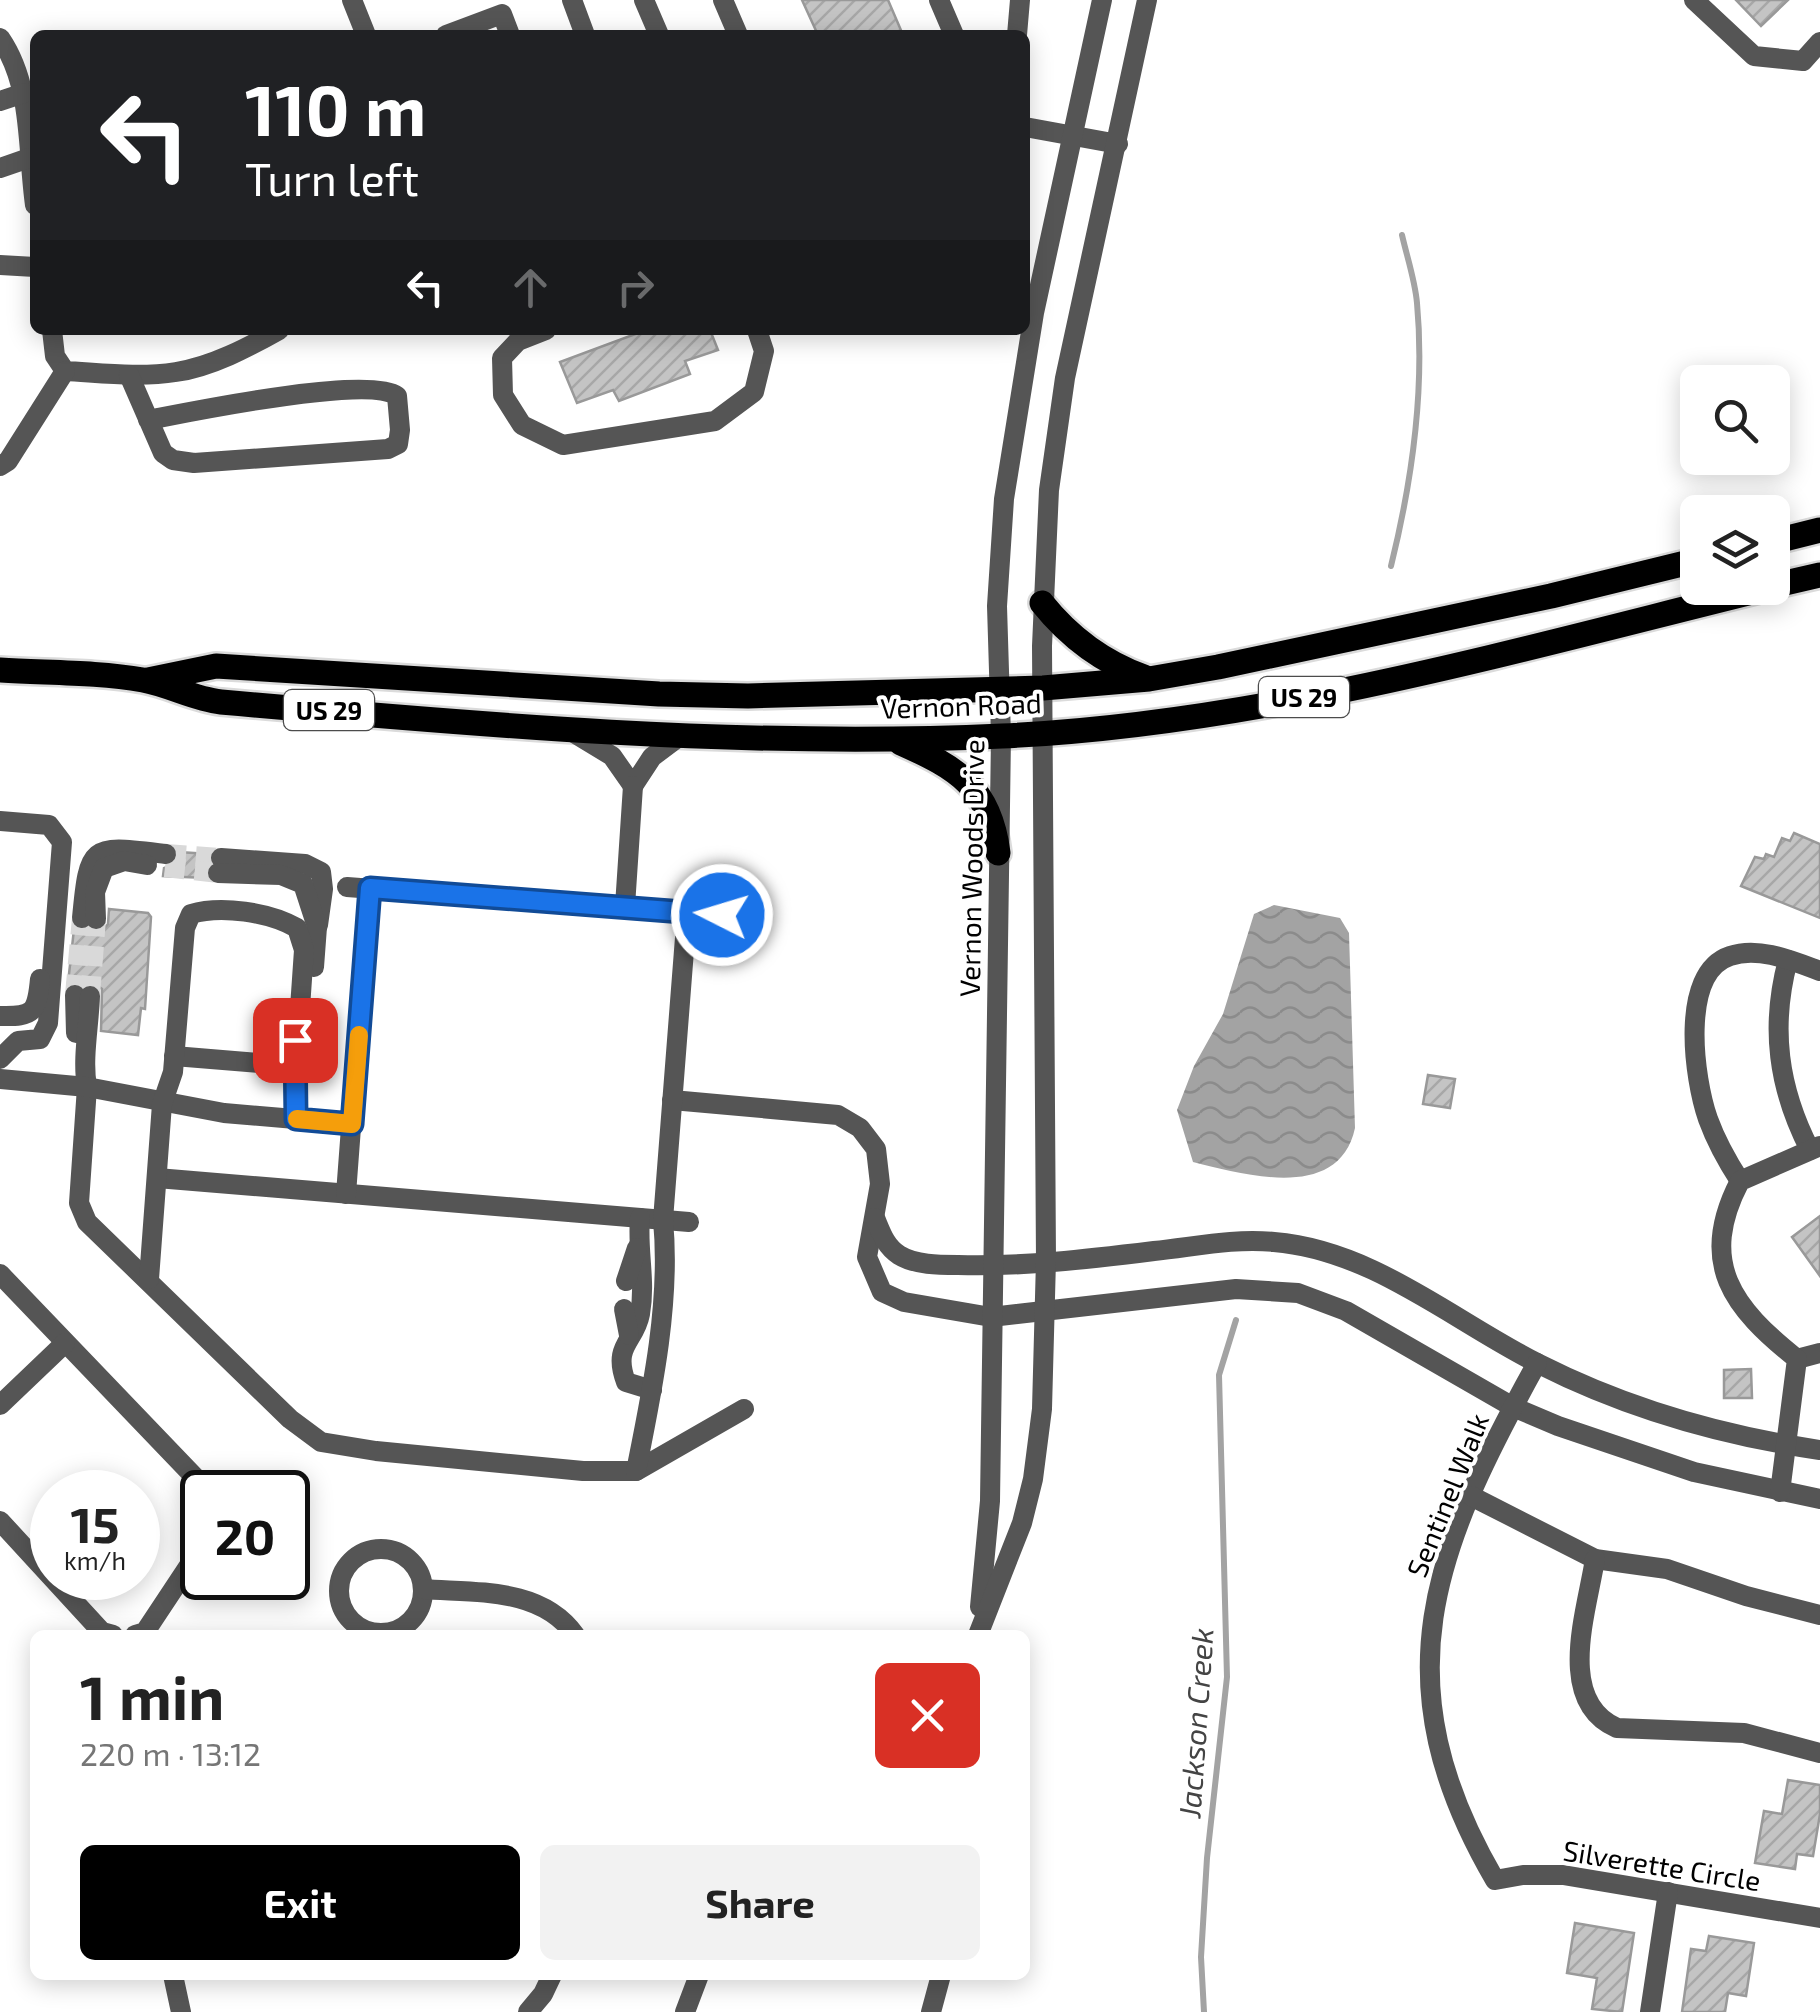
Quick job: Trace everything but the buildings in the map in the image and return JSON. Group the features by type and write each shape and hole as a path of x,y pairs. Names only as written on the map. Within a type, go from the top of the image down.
{"main road":[{"path":"1790,538 1820,530"},
{"name":"Vernon Road","path":"145,680 216,666 659,694 838,696 1043,688 1149,679 1551,596 1680,564"},
{"name":"Vernon Road","path":"1790,582 1820,575"},
{"path":"1042,603 1084,646 1124,670 1149,679"},
{"name":"Vernon Road","path":"0,670 145,680 214,701 680,736 1001,736 1148,722 1336,691 1695,605"},
{"path":"892,739 940,760 974,787 991,818 998,853"}],"street":[{"path":"352,0 364,30"},
{"path":"572,0 584,30"},
{"path":"644,0 657,30"},
{"path":"722,0 736,30"},
{"path":"1017,30 1020,0"},
{"name":"Vernon Woods Drive","path":"1030,334 1102,0"},
{"path":"980,1630 1022,1523 1033,1480 1042,1409 1046,1260 1042,603 1056,434 1148,0"},
{"path":"1694,0 1754,56 1804,61 1820,42"},
{"path":"946,2 953,30"},
{"path":"459,30 502,14 508,30"},
{"path":"2,43 16,61 28,102 30,166"},
{"path":"0,101 28,102"},
{"path":"1030,127 1118,144"},
{"path":"0,168 29,158"},
{"path":"0,265 30,267"},
{"path":"53,335 55,356 65,371"},
{"path":"65,371 129,376 180,372 251,346 266,335"},
{"path":"533,335 518,341 502,358 503,394 522,425 563,444 715,420 754,392 764,351 759,335"},
{"name":"Vernon Woods Drive","path":"978,1630 990,1502 1001,736 997,606 1004,500 1030,335"},
{"path":"0,466 8,461 65,371"},
{"path":"129,376 148,420 163,453 173,460 194,463 388,449 398,444 400,430 396,396 376,388 264,399 148,420"},
{"path":"567,728 612,756 634,786"},
{"path":"625,906 634,786 652,757 680,736"},
{"path":"0,820 49,825 62,842 48,1023 40,1040 9,1040 0,1058"},
{"path":"0,829 36,834 48,843 49,853 38,1000 23,1017 0,1016"},
{"path":"89,919 104,868 124,861 165,861"},
{"path":"220,865 306,864 320,872 323,889 308,1043 296,1066"},
{"path":"346,887 722,915"},
{"path":"346,1194 370,888"},
{"path":"149,1279 162,1104 173,1072 184,928 191,914 206,910 280,918 297,928 304,950 296,1119"},
{"path":"636,1471 652,1390 687,912"},
{"path":"1740,1181 1716,1138 1701,1092 1695,1044 1704,978 1712,965 1732,955 1755,953 1820,971"},
{"path":"1788,960 1778,1008 1778,1058 1790,1106 1815,1148 1740,1181 1724,1223 1726,1275 1741,1309 1796,1359"},
{"path":"83,996 76,1052 85,1078 79,1203 87,1222 290,1418 321,1442 583,1471 636,1471 744,1408"},
{"path":"174,1056 296,1066"},
{"path":"0,1079 85,1078 162,1104 224,1114 352,1124"},
{"path":"672,1100 838,1115 860,1128 876,1149 880,1184 866,1257 882,1292 904,1302 991,1316 1236,1289 1298,1294 1346,1311 1512,1407 1652,1460 1820,1499"},
{"path":"157,1178 689,1222"},
{"path":"875,1217 884,1241 901,1257 931,1264 992,1266 1229,1241 1301,1246 1369,1268 1537,1363 1629,1402 1786,1445 1820,1450"},
{"path":"626,1280 637,1248 640,1218"},
{"path":"637,1248 644,1267 640,1319 629,1335 620,1365 626,1382 652,1390"},
{"path":"0,1274 188,1470"},
{"path":"624,1309 629,1335"},
{"path":"0,1405 64,1343"},
{"path":"1796,1359 1820,1353"},
{"path":"1780,1492 1796,1359"},
{"name":"Sentinel Walk","path":"1495,1880 1465,1823 1448,1778 1436,1731 1428,1667 1429,1637 1439,1578 1470,1496 1537,1363"},
{"path":"1470,1496 1596,1560 1667,1569 1746,1596 1820,1615"},
{"path":"0,1521 100,1630"},
{"path":"368,1630 359,1628 341,1606 338,1593 346,1566 368,1550 382,1549 408,1559 418,1570 423,1589 419,1610 411,1622 394,1630"},
{"path":"1596,1560 1581,1650 1580,1682 1587,1703 1600,1718 1617,1728 1744,1733 1820,1753"},
{"path":"146,1630 180,1579"},
{"path":"423,1589 530,1600 551,1610 570,1630"},
{"name":"Silverette Circle","path":"1495,1880 1563,1875 1820,1918"},
{"path":"1650,2012 1668,1892"},
{"path":"174,1980 181,2012"},
{"path":"528,2012 550,1980"},
{"path":"685,2012 697,1980"},
{"path":"931,2012 941,1980"}],"water":[{"path":"1274,905 1340,918 1349,933 1355,1128 1346,1151 1330,1166 1311,1175 1288,1178 1238,1173 1193,1162 1177,1110 1194,1066 1223,1014 1254,914"}],"waterway":[{"name":"Jackson Creek","path":"1391,566 1411,468 1418,402 1416,294 1402,235"},
{"name":"Jackson Creek","path":"1204,2012 1201,1957 1207,1858 1227,1677 1219,1375 1236,1320"}],"tunnel":[{"path":"166,854 221,858"},
{"path":"165,867 218,873"},
{"path":"75,995 82,918"},
{"path":"90,996 96,919"}],"slow traffic":[{"path":"297,1119 352,1124 359,1035"}],"route":[{"path":"295,1040 296,1119 352,1124 370,888 722,915"}]}
